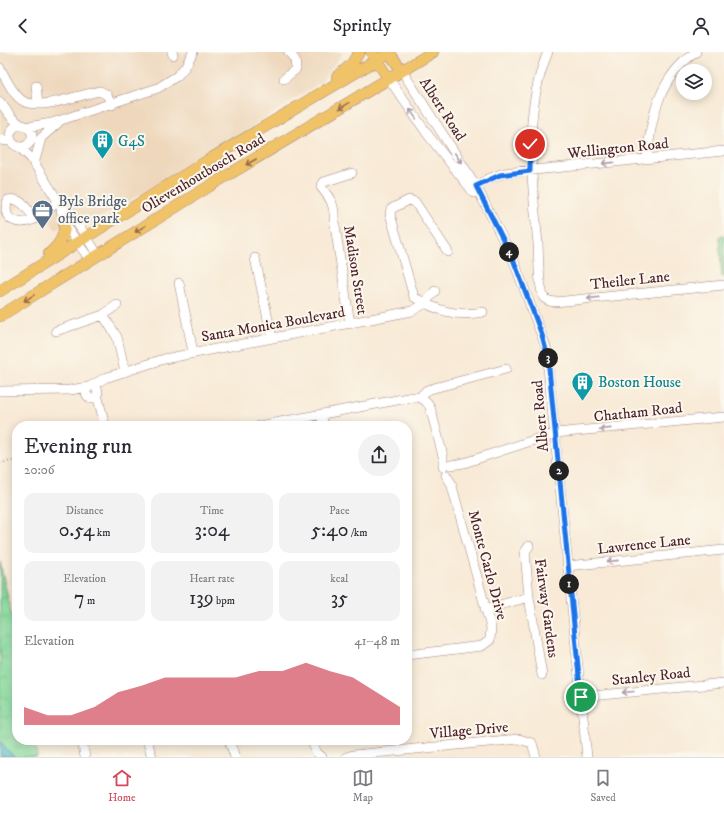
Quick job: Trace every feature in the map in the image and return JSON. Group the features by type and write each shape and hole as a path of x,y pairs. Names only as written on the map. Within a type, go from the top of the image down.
{"main road":[{"path":"283,116 346,70 359,52"},
{"path":"389,52 402,71"},
{"name":"Olievenhoutbosch Road","path":"0,291 283,116 374,56 389,52"},
{"name":"Olievenhoutbosch Road","path":"0,316 213,184 433,52"},
{"path":"374,56 389,79"},
{"path":"31,271 58,246 64,233 64,222"}],"street":[{"path":"0,139 10,135 23,126 56,122 147,93 169,83 185,67 193,52"},
{"path":"284,79 296,69 295,60 289,52"},
{"path":"530,171 534,101 537,84 548,52"},
{"path":"647,158 652,118 658,97 678,68 696,52"},
{"path":"0,68 18,97 29,103 38,104 100,91 107,95 112,105"},
{"name":"Albert Road","path":"402,71 500,231 513,259 542,335 548,358 567,566 587,757"},
{"name":"Albert Road","path":"389,79 428,135 474,187"},
{"path":"36,86 38,104"},
{"path":"0,103 8,120 10,135 19,147 33,161 59,204 64,222 82,239"},
{"path":"0,103 12,118 23,126 31,138 33,161"},
{"path":"19,147 26,145 31,138 56,122"},
{"path":"33,161 41,138 56,122"},
{"name":"Wellington Road","path":"474,187 500,175 647,158 724,151"},
{"name":"Theiler Lane","path":"530,171 542,296 547,301 556,302 724,285"},
{"name":"Madison Street","path":"350,324 333,204 331,199 321,187 321,184 352,173"},
{"path":"448,252 415,202 409,200 394,206 391,209 390,214 411,295 424,304 453,314 467,315 483,312"},
{"path":"59,204 70,212 82,239 94,258"},
{"path":"35,220 59,204"},
{"path":"255,258 272,338"},
{"path":"179,283 193,352"},
{"name":"Santa Monica Boulevard","path":"92,392 110,377 152,362 193,352 350,324 412,311 424,304 435,291"},
{"path":"56,331 103,315 118,305"},
{"path":"103,315 117,337 125,372"},
{"path":"420,397 427,390 506,369"},
{"path":"0,391 70,390 92,392 103,421"},
{"path":"285,421 413,397 420,397 427,402 430,407 443,456 449,469"},
{"path":"322,414 323,421"},
{"name":"Chatham Road","path":"449,469 555,433 724,417"},
{"name":"Monte Carlo Drive","path":"412,654 485,645 490,640 491,632 451,483 449,469"},
{"name":"Fairway Gardens","path":"529,546 525,552 529,597 542,675"},
{"name":"Lawrence Lane","path":"567,566 724,550"},
{"path":"485,609 529,597"},
{"name":"Stanley Road","path":"581,697 724,683"},
{"name":"Village Drive","path":"346,757 353,755 519,739 532,743 536,757"},
{"path":"83,745 85,757"},
{"path":"148,745 152,757"},
{"path":"231,745 235,757"},
{"path":"313,745 317,753 322,757"}],"path":[{"path":"0,463 12,461"}],"shaded area":[{"path":"0,52 343,52 322,81 218,149 88,225 77,217 56,230 32,199 0,219"}],"green space":[{"path":"724,236 724,277 722,277 719,237"},
{"path":"0,562 12,617 12,745 36,745 37,757 0,757"}],"water":[{"path":"0,741 14,757 0,757"}],"place":[{"name":"G4S","path":"103,160"},
{"name":"Byls Bridge office park","path":"42,230"},
{"name":"Boston House","path":"583,402"}],"route":[{"path":"530,144 530,171 500,175 488,179 476,186 513,259 532,306 546,347 581,697"}]}
